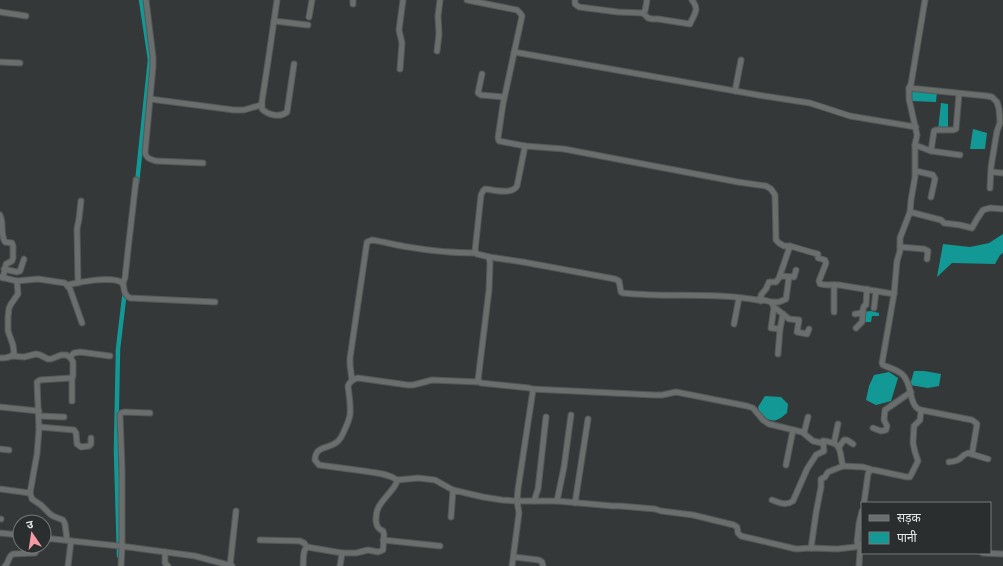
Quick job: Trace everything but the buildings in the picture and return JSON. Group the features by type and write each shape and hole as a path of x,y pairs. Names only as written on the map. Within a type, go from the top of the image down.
{"street":[{"path":"146,0 154,66 145,153 147,157 156,161 204,163"},
{"path":"277,0 261,105 262,109 267,113 282,115 287,112 294,64"},
{"path":"309,16 312,0"},
{"path":"400,69 402,43 399,30 403,0"},
{"path":"437,51 440,0"},
{"path":"467,0 517,10 522,16 504,97 498,139 500,142 524,146 564,149 766,186 771,189 774,195 776,240 784,246 790,246 818,254 818,258 825,260 826,263 819,283 822,285 867,289 894,294"},
{"path":"575,0 575,4 579,7 618,12 643,13 648,18 652,19 690,24 696,9 696,6 692,0"},
{"path":"643,13 645,11 647,0"},
{"path":"925,0 911,84 909,88 910,105 917,134 915,145 916,171 910,212 900,238 900,251 897,261 894,294 882,363 883,365 904,375 916,407 922,410 972,420 977,424 972,454"},
{"path":"0,12 26,16"},
{"path":"274,20 308,25"},
{"path":"514,52 810,103 850,116 916,127"},
{"path":"735,91 741,60"},
{"path":"0,62 20,63"},
{"path":"482,74 478,93 481,95 504,97"},
{"path":"909,88 992,97 999,109 1000,123 997,131 991,167 992,172 990,188"},
{"path":"931,151 934,132 936,130 956,129 959,94"},
{"path":"150,99 234,110 244,110 261,105"},
{"path":"915,145 931,151 960,155"},
{"path":"476,253 481,195 485,189 500,191 516,189 524,146"},
{"path":"916,171 934,176 935,179 931,196"},
{"path":"992,172 1003,173"},
{"path":"136,180 125,278 123,283 125,294 128,297 133,298 215,302"},
{"path":"78,283 77,229 81,201"},
{"path":"910,212 941,220 944,223 972,228 983,210 990,208 1003,209"},
{"path":"0,215 2,239 5,242 12,243 14,246 13,260 6,263 2,278 17,281 38,279 65,283 70,289 82,323"},
{"path":"352,380 350,358 368,242 372,240 433,251 476,253 489,257 615,279 619,281 620,290 623,293 720,296 761,301 764,300 773,304 789,319 799,320 796,332 807,334 809,329"},
{"path":"759,300 769,282 776,282 780,276 790,246"},
{"path":"900,247 924,249 928,251 927,259"},
{"path":"479,382 478,378 489,290 489,257"},
{"path":"4,269 17,272 20,271 24,259"},
{"path":"780,276 794,277 796,270"},
{"path":"773,304 786,299 789,277"},
{"path":"67,285 107,279 123,283"},
{"path":"12,356 14,353 8,331 8,317 9,308 18,294 17,281"},
{"path":"834,285 834,312"},
{"path":"856,328 862,322 864,306 866,305 867,289"},
{"path":"874,308 876,291"},
{"path":"734,324 739,298"},
{"path":"773,304 771,328 780,329"},
{"path":"855,314 863,312"},
{"path":"778,354 783,314"},
{"path":"70,357 74,353 80,352 110,356"},
{"path":"0,358 12,356 24,357 36,354 40,354 48,359 63,355 70,357 73,362 72,401"},
{"path":"68,566 69,540 63,520 50,514 32,499 30,493 37,454 39,427 36,385 38,381 72,378"},
{"path":"836,445 826,441 823,441 822,443 813,442 804,433 765,422 756,410 751,407 672,392 662,395 649,395 532,389 479,382 432,380 408,385 358,378 352,380 348,386 350,414 342,436 338,442 317,451 315,460 319,465 383,474 397,480 418,478 435,480 453,490 495,500 557,501 654,509 693,515 734,525 737,527 739,534 743,536 792,548 842,549 855,547 860,544"},
{"path":"512,566 519,513 517,501 518,489 532,389"},
{"path":"873,428 881,431 886,430 888,426 884,420 885,410 911,392"},
{"path":"0,407 64,417"},
{"path":"811,548 821,480 828,472 843,466 863,467 870,470 910,477 918,461 914,452 914,426 920,420 922,410"},
{"path":"121,566 120,546 122,469 120,415 124,412 150,413"},
{"path":"557,501 564,467 571,415"},
{"path":"534,501 538,489 546,417"},
{"path":"804,433 808,417"},
{"path":"575,503 588,419"},
{"path":"838,424 836,445 843,466"},
{"path":"39,427 74,430 76,433 77,444 81,447 89,446 91,444 91,438"},
{"path":"786,465 793,430"},
{"path":"836,445 844,440 847,440 853,444"},
{"path":"772,500 784,504 793,501 807,469 816,455 824,451 823,441"},
{"path":"0,450 9,450"},
{"path":"949,462 958,460 965,453 988,459"},
{"path":"864,502 868,474 870,470"},
{"path":"260,540 300,542 304,543 307,547 342,553 356,553 368,550 380,551 382,550 383,532 377,526 377,509 396,484 397,480"},
{"path":"0,489 30,493"},
{"path":"451,517 453,490"},
{"path":"52,539 195,556 231,566 236,511"},
{"path":"859,566 860,544 857,542 861,515"},
{"path":"0,533 12,534"},
{"path":"383,540 440,546"},
{"path":"303,566 304,552 307,547"},
{"path":"165,552 165,564 168,566"},
{"path":"340,566 342,553"},
{"path":"991,553 1003,554"},
{"path":"5,566 8,564 11,555 13,554"},
{"path":"514,557 539,560 542,562 543,566"}],"water":[{"path":"910,89 937,92 936,102 911,101"},
{"path":"941,103 948,104 948,129 938,130"},
{"path":"973,129 987,133 985,149 970,149"},
{"path":"1003,234 1003,253 1000,255 995,264 952,263 937,277 943,244 970,247 989,243"},
{"path":"871,311 879,313 879,316 872,316 871,322 862,322 863,312"},
{"path":"914,371 941,374 939,386 928,388 910,385"},
{"path":"889,372 898,378 891,401 876,405 866,400 869,386 874,375"},
{"path":"765,396 781,397 788,404 787,413 777,420 760,416 758,407"}],"waterway":[{"path":"137,183 150,60 141,0"},
{"path":"119,556 116,451 118,349 125,290"}]}
